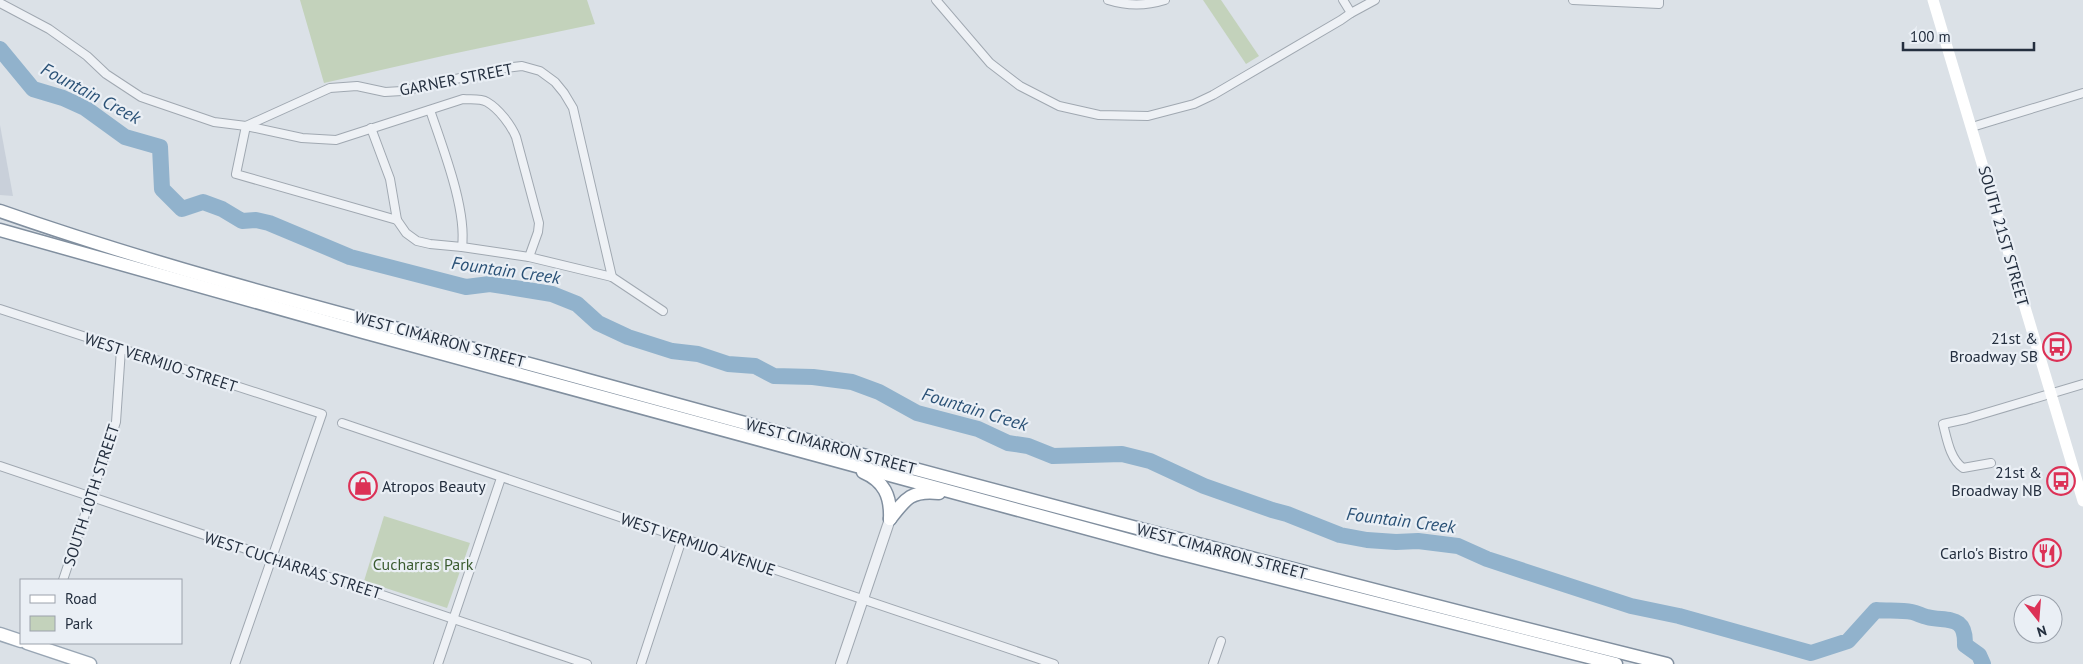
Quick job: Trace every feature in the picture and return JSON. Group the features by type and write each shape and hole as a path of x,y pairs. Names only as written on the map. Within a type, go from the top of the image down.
{"main road":[{"name":"SOUTH 21ST STREET","path":"1933,0 2083,502"},
{"name":"WEST CIMARRON STREET","path":"0,211 194,272 718,416 1257,561 1667,664"},
{"name":"WEST CIMARRON STREET","path":"0,230 354,329 1181,554 1616,664"},
{"path":"819,455 863,472 880,482 889,498 890,519"},
{"path":"890,519 908,497 922,492 994,503"},
{"path":"0,634 20,641"},
{"path":"41,645 90,664"}],"street":[{"path":"937,0 990,62 1020,86 1059,106 1099,115 1148,116 1194,104 1213,95 1374,0"},
{"path":"1108,0 1135,5 1166,0"},
{"path":"1343,0 1351,13"},
{"path":"1573,0 1659,4 1659,0"},
{"path":"0,3 49,29 87,56 106,74 141,97 214,122 246,126 302,138 336,140 463,99 487,102 512,127 539,223 529,256"},
{"name":"GARNER STREET","path":"246,126 330,88 357,86 385,92 402,91 505,68 522,66 540,71 555,82 573,108 612,277"},
{"path":"1972,127 2083,93"},
{"path":"430,110 445,154 461,218 464,234 462,246"},
{"path":"246,126 236,174 397,220"},
{"path":"371,128 390,179 397,220 406,233 417,240 430,244 462,246 529,256 612,277 663,311"},
{"name":"WEST VERMIJO STREET","path":"0,309 322,414 271,558"},
{"name":"SOUTH 10TH STREET","path":"63,579 116,422 121,349"},
{"path":"1991,463 1963,468 1958,464 1949,446 1943,424 1966,419 2083,384"},
{"name":"WEST VERMIJO AVENUE","path":"342,424 1048,663"},
{"name":"WEST CUCHARRAS STREET","path":"0,466 587,664"},
{"path":"438,664 501,478"},
{"path":"841,664 890,519"},
{"path":"641,664 682,539"},
{"path":"235,664 271,558"},
{"path":"1213,664 1221,641"}],"shaded area":[{"path":"0,125 13,196 0,195"}],"green space":[{"path":"300,0 587,0 595,24 324,83"},
{"path":"1203,0 1221,0 1259,56 1246,64"},
{"name":"Cucharras Park","path":"384,516 470,543 447,608 364,581"}],"waterway":[{"name":"Fountain Creek","path":"0,49 33,89 63,98 85,108 125,137 160,147 162,189 182,209 203,202 222,209 242,221 256,220 269,223 350,257 466,287 490,284 552,294 577,304 598,323 628,337 672,351 698,354 728,364 755,366 774,376 813,377 852,382 879,392 917,413 978,429 1008,443 1028,446 1053,456 1122,454 1150,461 1204,486 1287,514 1340,535 1367,540 1418,541 1458,546 1487,559 1631,606 1679,616 1811,653 1848,641 1876,610 1908,611 1927,617 1954,621 1962,628 1965,645 1979,655 1983,664"}],"place":[{"name":"21st & Broadway SB","path":"2057,347"},
{"name":"21st & Broadway NB","path":"2061,481"},
{"name":"Atropos Beauty","path":"363,486"},
{"name":"Carlo's Bistro","path":"2047,553"}]}
